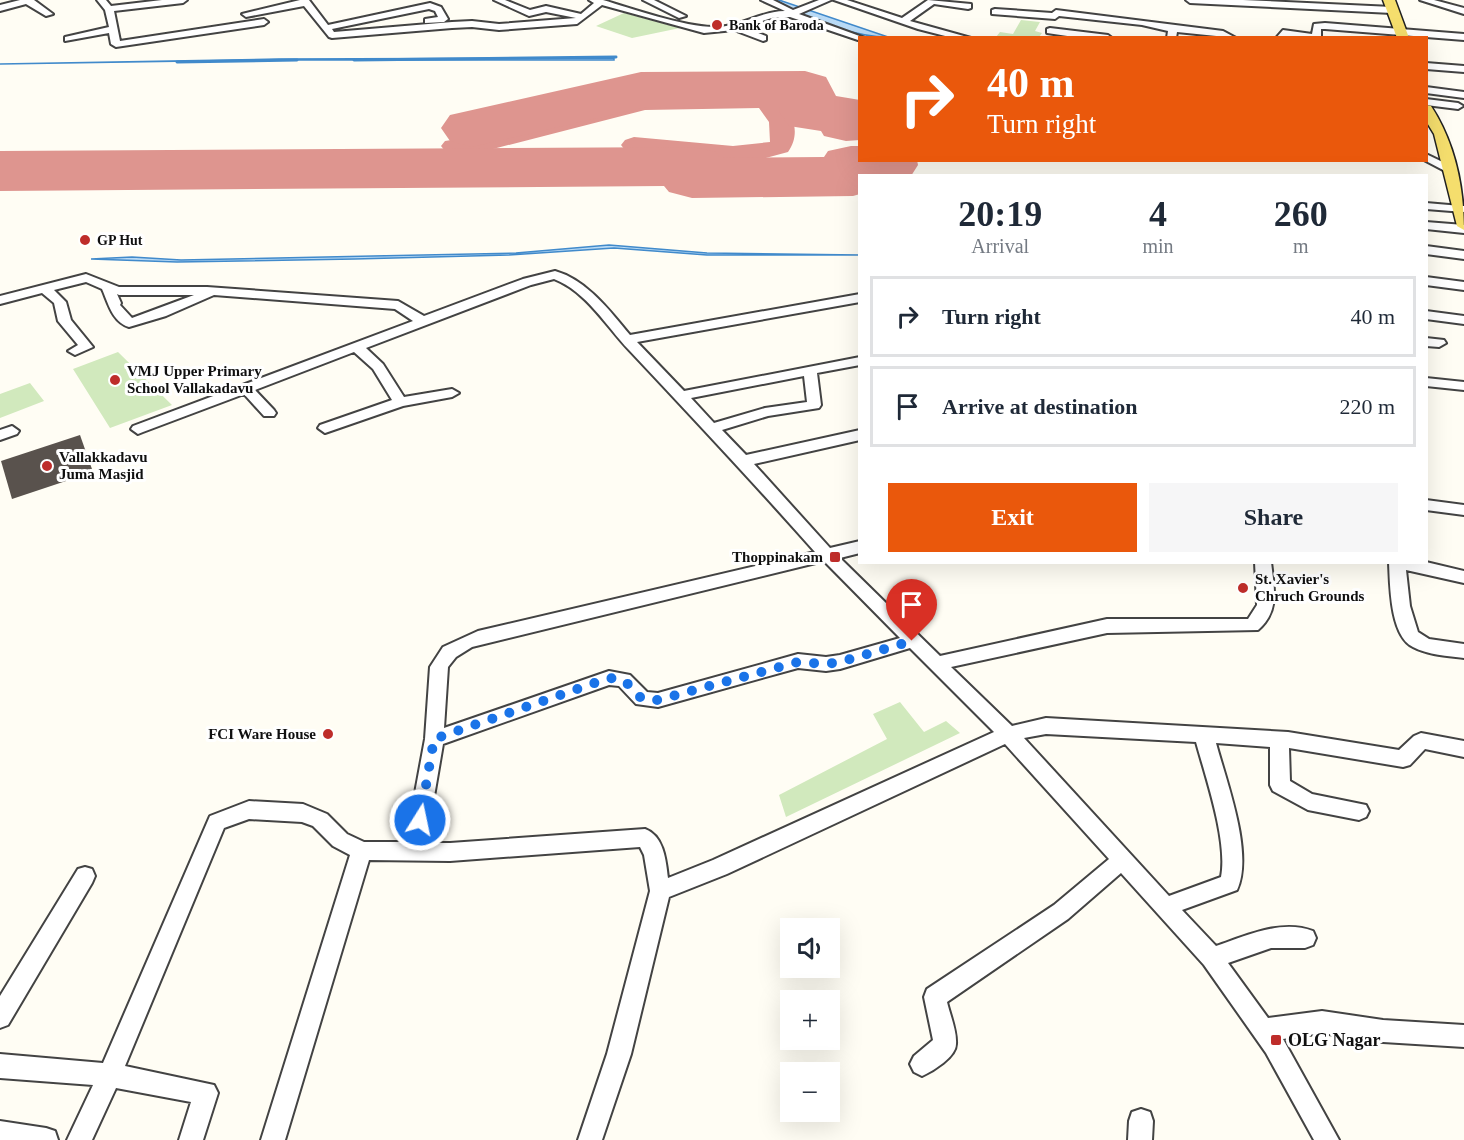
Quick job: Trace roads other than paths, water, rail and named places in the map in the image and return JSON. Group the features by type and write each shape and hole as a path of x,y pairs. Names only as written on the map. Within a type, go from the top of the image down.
{"main road":[{"path":"1390,5 1402,35"},
{"path":"1428,109 1441,134 1464,227"}],"street":[{"path":"101,0 109,16 116,44 264,22"},
{"path":"109,16 183,0"},
{"path":"498,0 529,13 546,9 584,17"},
{"path":"647,0 681,15 704,30"},
{"path":"765,0 789,10 790,14"},
{"path":"790,14 826,0"},
{"path":"838,0 960,36"},
{"path":"1060,0 1049,34 1078,36"},
{"path":"1190,0 1390,5"},
{"path":"1424,0 1464,11"},
{"path":"0,8 29,1 49,14"},
{"path":"232,16 304,1 332,35 472,24 499,27 577,21 584,17 597,1 704,30 733,27 774,14 790,14 858,37"},
{"path":"904,21 934,1 968,6"},
{"path":"325,27 398,11 430,6 436,8 444,19 424,21 422,27"},
{"path":"995,12 1055,14 1142,22 1172,33 1194,27 1228,36"},
{"path":"68,39 162,26"},
{"path":"1316,36 1317,26 1325,26 1402,35 1464,37"},
{"path":"733,27 763,38"},
{"path":"1281,36 1283,33 1308,36"},
{"path":"1428,66 1464,69"},
{"path":"1428,90 1464,95"},
{"path":"1428,109 1464,106"},
{"path":"1428,158 1449,169"},
{"path":"1428,206 1461,209"},
{"path":"1428,225 1464,227"},
{"path":"1428,250 1464,255"},
{"path":"138,429 527,282 555,275 565,279 594,301 627,340 743,461 826,554 1008,734 1212,958 1274,1045 1327,1140"},
{"path":"0,300 86,278 93,279 108,289 119,291 212,291 398,304 424,322"},
{"path":"1428,281 1464,286"},
{"path":"44,288 60,302 65,321 86,347 75,351"},
{"path":"108,289 115,303 113,305 129,323 161,313 212,291"},
{"path":"627,340 858,298"},
{"path":"1428,315 1464,320"},
{"path":"357,347 378,367 400,402"},
{"path":"681,396 858,361"},
{"path":"711,428 745,420 765,412 814,405 810,370"},
{"path":"1428,382 1464,386"},
{"path":"246,388 269,413"},
{"path":"324,428 400,402 452,393"},
{"path":"743,461 858,435"},
{"path":"1428,506 1464,510"},
{"path":"411,850 420,820 434,739 439,668 442,659 461,645 478,638 858,547"},
{"path":"938,663 1107,626 1252,625 1264,614 1267,606 1263,564"},
{"path":"1397,564 1403,618 1410,636 1416,641 1464,651"},
{"path":"1406,564 1464,577"},
{"path":"434,739 609,678 624,680 642,699 658,700 798,662 826,664 840,662 912,641"},
{"path":"660,891 720,867 1008,734 1046,726 1279,740 1403,759 1421,741 1464,749"},
{"path":"1165,907 1230,884 1234,876 1230,842 1204,736"},
{"path":"1279,740 1280,785 1308,802 1359,812"},
{"path":"80,1140 217,822 249,810 303,813 320,820 340,840 363,850 450,852 645,838 654,853 660,891 619,1054 590,1140"},
{"path":"273,1140 363,850"},
{"path":"922,1064 945,1046 935,997 1061,912 1122,860"},
{"path":"1,1013 86,876"},
{"path":"1212,958 1271,938 1305,938"},
{"path":"1263,1030 1322,1022 1383,1030 1464,1036"},
{"path":"0,1066 109,1075 206,1093 191,1140"},
{"path":"0,1133 46,1140"}],"water":[{"path":"767,0 779,0 885,36 857,33"},
{"path":"614,58 614,60 264,60 0,64 279,59"},
{"path":"609,245 707,253 858,255 707,255 614,248 509,255 355,259 177,262 91,259 132,257 181,260 516,253"}],"waterway":[{"path":"354,60 616,57"},
{"path":"177,62 297,60"}],"place":[{"name":"Bank of Baroda","path":"717,25"},
{"name":"GP Hut","path":"85,240"},
{"name":"VMJ Upper Primary School Vallakadavu","path":"115,380"},
{"name":"Vallakkadavu Juma Masjid","path":"47,466"},
{"name":"Thoppinakam","path":"835,557"},
{"name":"St. Xavier's Chruch Grounds","path":"1243,588"},
{"name":"FCI Ware House","path":"328,734"},
{"name":"OLG Nagar","path":"1276,1040"}]}
